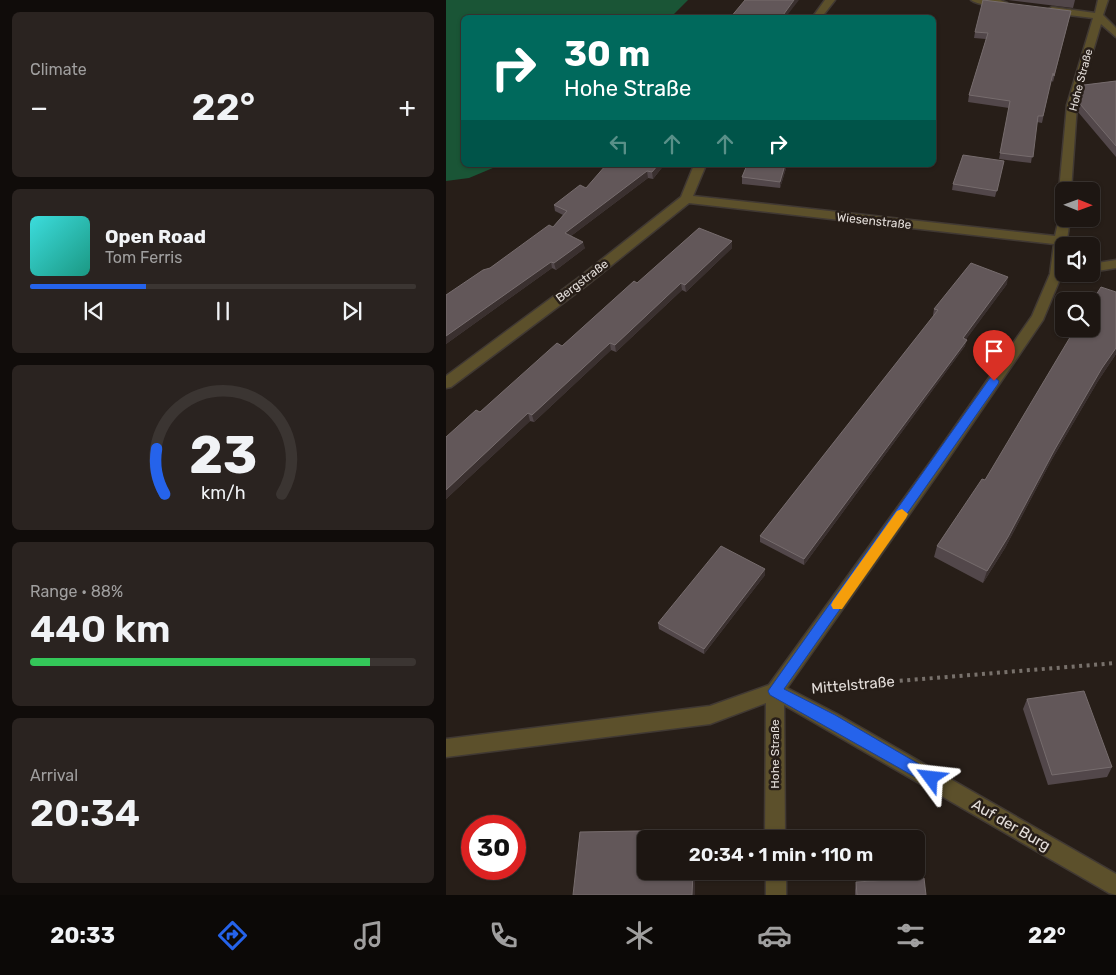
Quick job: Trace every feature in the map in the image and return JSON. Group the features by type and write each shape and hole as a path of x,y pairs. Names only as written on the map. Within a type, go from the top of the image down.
{"street":[{"path":"818,15 830,0"},
{"path":"976,0 1014,5"},
{"name":"Hohe Straße","path":"1066,182 1072,105 1103,0"},
{"path":"1042,9 1099,16 1116,34"},
{"name":"Bergstraße","path":"446,383 582,282 686,200 699,167"},
{"name":"Wiesenstraße","path":"686,200 1055,240"},
{"path":"1100,267 1116,264"},
{"path":"446,748 710,714 775,691 934,469 1038,317 1056,282"},
{"name":"Hohe Straße","path":"775,691 775,830"},
{"name":"Auf der Burg","path":"775,691 830,720 1116,886"},
{"path":"776,880 776,895"}],"path":[{"name":"Mittelstraße","path":"824,687 1116,663"}],"green space":[{"path":"446,0 688,0 673,15 461,15 461,167 495,167 469,178 446,181"}],"building":[{"path":"745,0 794,0 783,15 732,15"},
{"path":"983,0 1071,11 1043,116 1038,116 1033,157 1000,153 1010,101 969,95 988,33 975,32"},
{"path":"1116,81 1116,146 1080,104 1084,85"},
{"path":"963,155 1004,161 997,191 953,184"},
{"path":"604,167 656,167 652,172 647,171 565,233 583,242 554,263 551,262 446,336 446,295 483,270 490,268 549,225 553,227 567,211 554,205 580,185 586,188"},
{"path":"746,167 784,167 780,182 742,177"},
{"path":"699,228 732,241 685,285 681,283 615,345 610,343 532,415 528,413 446,490 446,437 476,410 480,412 557,343 562,346 634,281 637,283"},
{"path":"971,263 1008,277 963,338 967,340 804,559 760,536 938,310 934,309"},
{"path":"1101,287 1116,292 1116,348 1102,368 1055,449 1008,537 987,571 937,546 982,479 985,480 1070,337 1100,337 1100,292 1098,292"},
{"path":"721,546 765,569 704,649 658,623"},
{"path":"1084,691 1112,767 1052,775 1027,699"},
{"path":"637,831 637,880 693,880 692,895 573,895 580,832"},
{"path":"924,880 926,895 857,895 856,882"}],"slow traffic":[{"path":"837,605 902,514"}],"route":[{"path":"931,778 775,691 918,492 994,381"}]}
